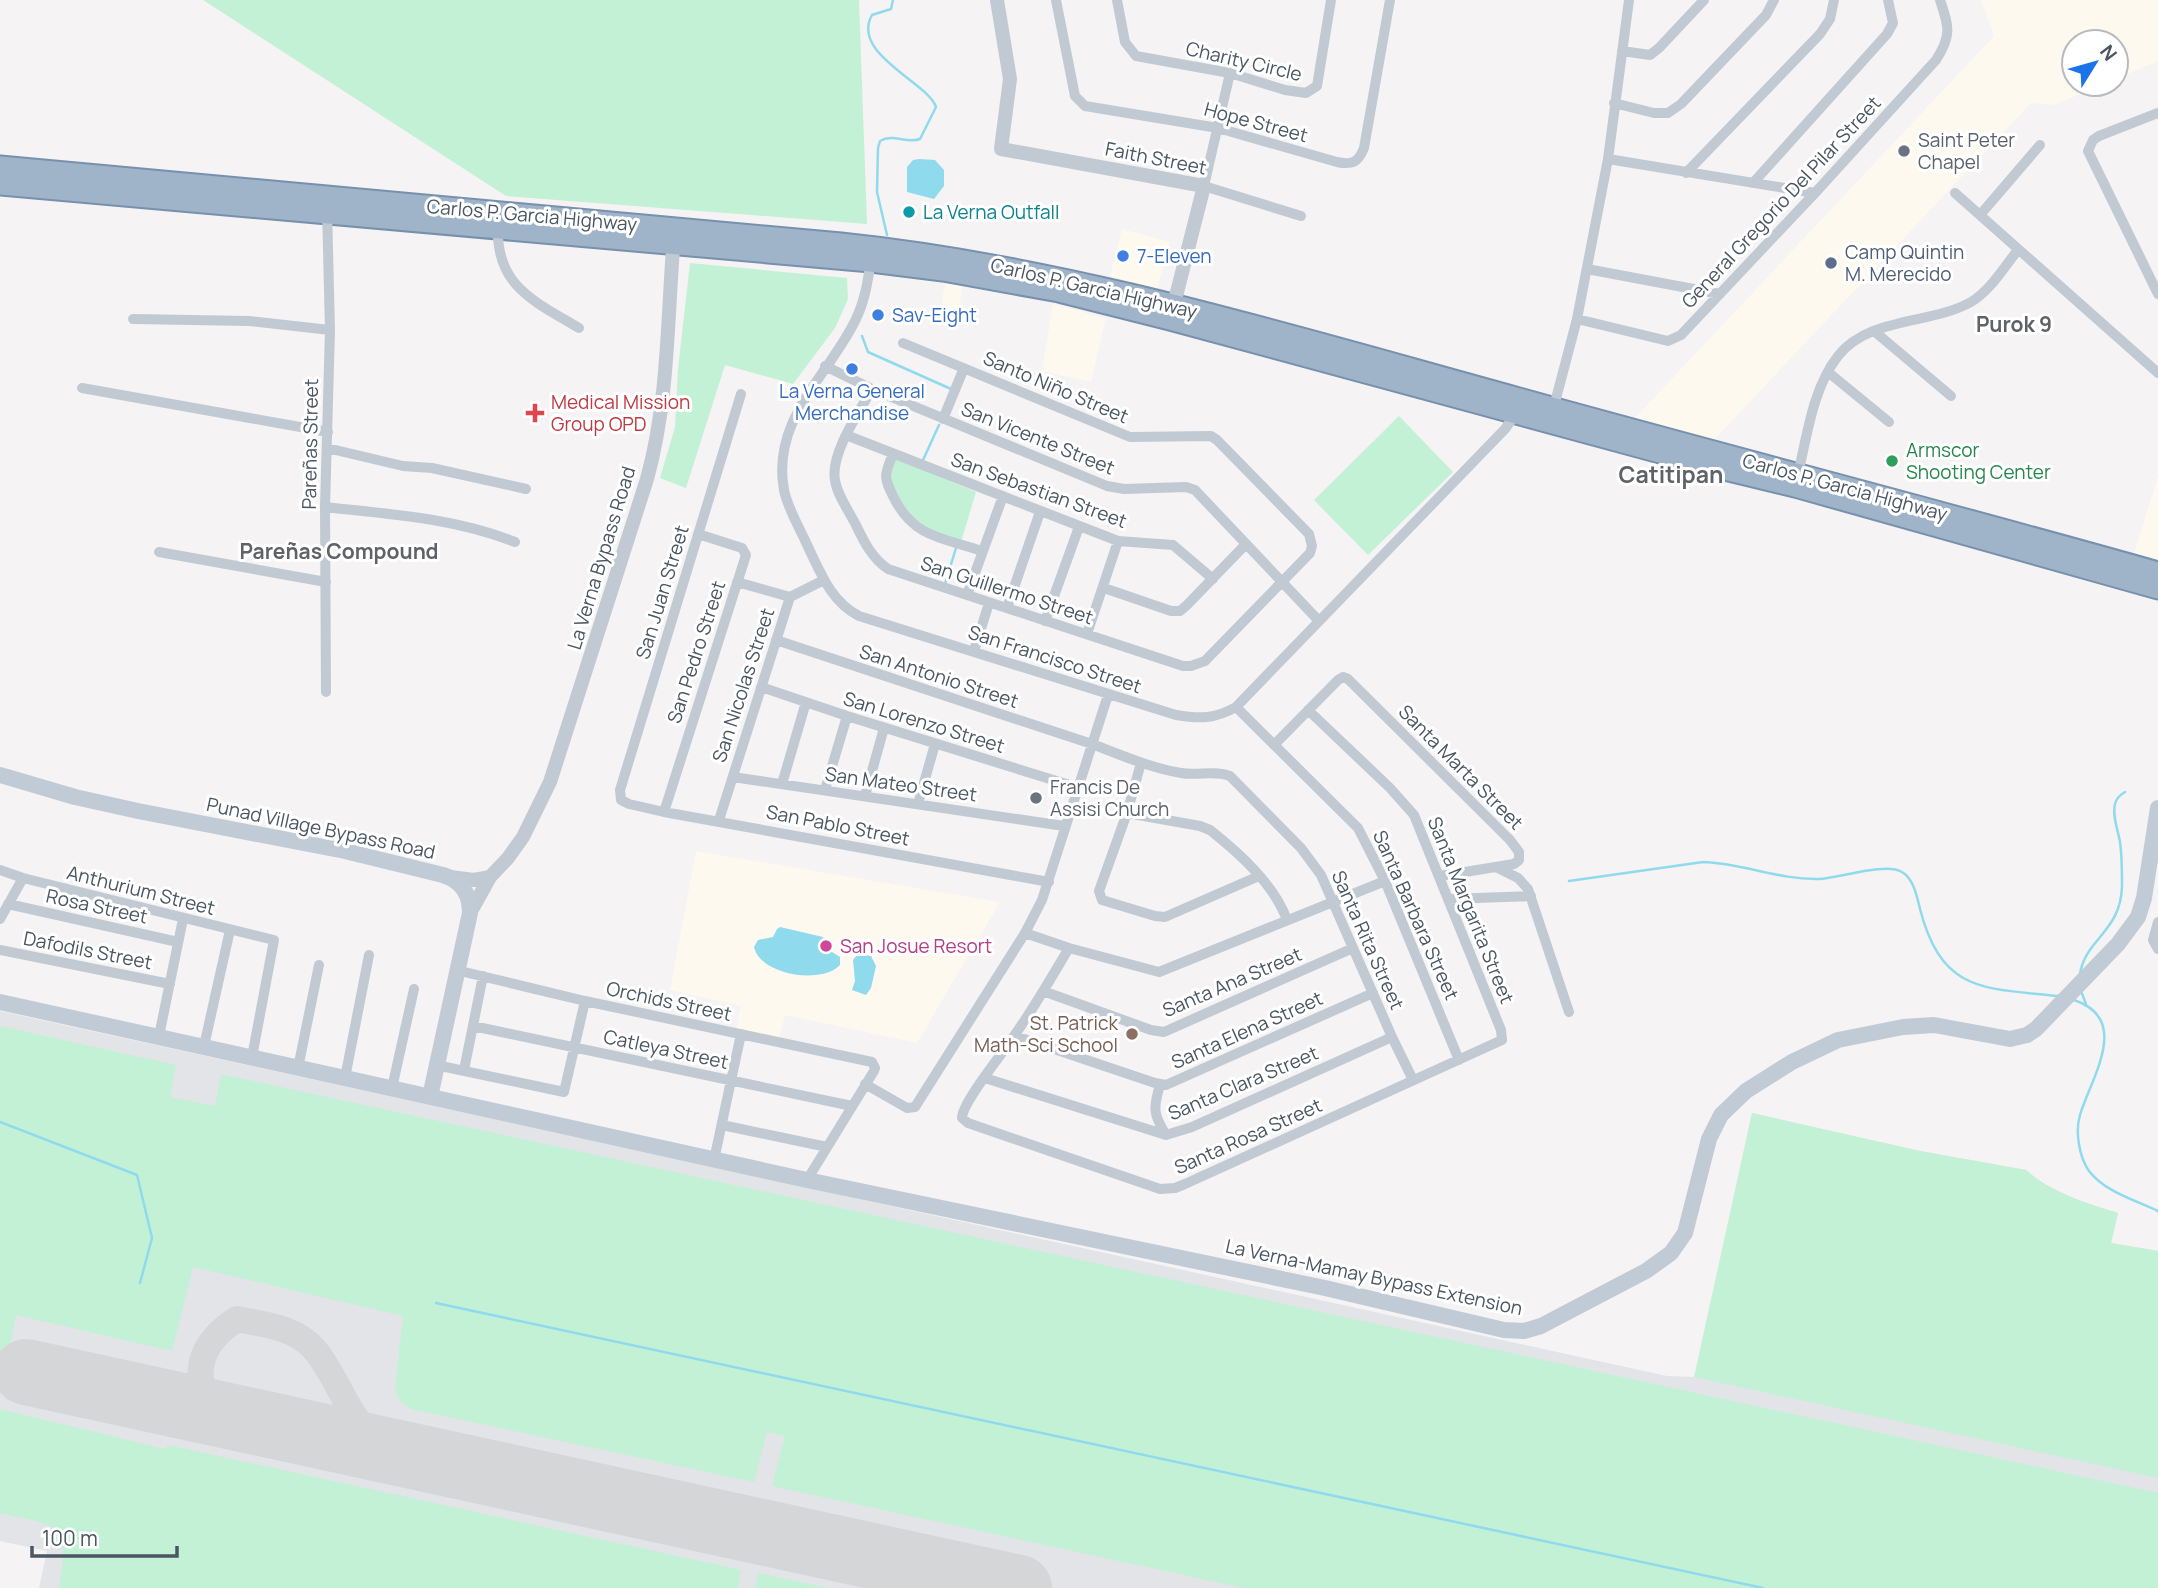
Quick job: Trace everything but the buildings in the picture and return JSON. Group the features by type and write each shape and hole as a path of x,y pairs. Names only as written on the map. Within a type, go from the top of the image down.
{"highway":[{"name":"Carlos P. Garcia Highway","path":"0,166 253,199 872,254 943,271 1060,285 1796,480 2158,572"},
{"name":"Carlos P. Garcia Highway","path":"0,185 204,194"},
{"name":"Carlos P. Garcia Highway","path":"1796,480 2158,589"}],"main road":[{"name":"Punad Village Bypass Road","path":"0,775 75,797 345,851 450,877 465,890 470,913"},
{"name":"La Verna-Mamay Bypass Extension","path":"807,1180 1325,1288 1504,1330 1524,1331 1551,1321 1646,1270 1671,1253 1687,1226 1709,1139 1720,1115 1746,1091 1792,1062 1838,1040 1920,1025 1934,1025 2010,1039 2036,1030 2133,926 2142,907 2158,808"},
{"path":"430,1097 470,913"},
{"path":"0,1002 807,1180"}],"street":[{"name":"Faith Street","path":"997,0 1010,79 1001,149 1204,186 1301,216"},
{"name":"Charity Circle","path":"1117,0 1125,42 1136,55 1230,73 1298,93 1313,90 1318,81 1331,0"},
{"name":"Hope Street","path":"1057,4 1075,96 1085,106 1218,128 1337,162 1356,162 1364,148 1390,0"},
{"path":"1552,415 1577,319 1608,159 1629,0"},
{"path":"1622,51 1650,55 1704,0"},
{"path":"1614,103 1654,113 1668,113 1681,104 1766,15 1774,0"},
{"path":"1686,173 1820,34 1830,19 1834,0"},
{"path":"1753,183 1887,34 1893,23 1888,0"},
{"name":"General Gregorio Del Pilar Street","path":"1577,319 1668,341 1681,335 1936,60 1944,48 1949,32 1940,0"},
{"path":"1171,313 1230,73"},
{"path":"2158,113 2099,136 2093,140 2088,151 2158,294"},
{"path":"1980,215 2040,145"},
{"path":"1608,159 1815,193"},
{"path":"1955,193 2157,371"},
{"name":"Pareñas Street","path":"326,692 330,330 327,205"},
{"path":"499,221 501,259 513,284 579,328"},
{"name":"La Verna Bypass Road","path":"470,913 489,877 508,858 523,837 550,782 647,479 657,442 662,407 674,237"},
{"path":"1796,480 1812,416 1828,372 1849,344 1874,331 1969,303 1985,290 2018,250"},
{"name":"San Francisco Street","path":"872,254 867,288 859,313 793,422 783,458 785,493 834,597 846,610 859,616 1108,695 1198,719 1223,714 1236,707 1505,429 1518,406"},
{"path":"1587,269 1720,294"},
{"path":"133,319 249,321 330,330"},
{"path":"1874,331 1951,396"},
{"name":"Santo Niño Street","path":"903,343 1130,437 1205,435 1217,440 1309,534 1312,546 1310,553 1283,582"},
{"name":"San Vicente Street","path":"825,366 872,389 1107,486 1124,489 1186,487 1195,490 1319,621"},
{"path":"943,419 964,368"},
{"path":"1828,372 1889,422"},
{"path":"82,388 328,432"},
{"name":"San Guillermo Street","path":"872,389 846,435 834,477 837,488 873,555 888,569 1183,666 1205,662 1283,582"},
{"name":"San Juan Street","path":"621,800 620,790 741,394"},
{"name":"San Sebastian Street","path":"846,435 1118,541 1173,545 1213,579"},
{"path":"327,448 526,489"},
{"path":"893,454 885,479 906,520 922,531 982,551"},
{"path":"967,595 1003,496"},
{"path":"326,507 409,516 480,529 515,542"},
{"path":"1007,608 1040,512"},
{"path":"1045,621 1079,527"},
{"name":"San Pedro Street","path":"664,812 746,555 745,551 698,534"},
{"path":"1087,634 1118,541"},
{"path":"1104,588 1171,611 1180,611 1247,544"},
{"path":"159,552 326,582"},
{"name":"San Nicolas Street","path":"719,820 790,597 824,580"},
{"path":"737,582 790,597"},
{"path":"974,651 989,603"},
{"name":"San Antonio Street","path":"776,640 1092,744"},
{"name":"Santa Marta Street","path":"1308,710 1343,677 1348,680 1519,852 1519,860 1514,864 1440,876"},
{"name":"San Lorenzo Street","path":"761,687 1076,788"},
{"path":"807,1180 865,1084 907,1108 915,1107 1025,933 1049,882 1064,826 1108,695"},
{"path":"782,784 806,702"},
{"name":"Santa Barbara Street","path":"1236,707 1352,820 1363,836 1385,881 1459,1060"},
{"path":"1274,745 1308,710"},
{"name":"Santa Margarita Street","path":"1308,710 1390,788 1409,808 1420,825 1503,1035 1502,1040"},
{"path":"825,790 847,716"},
{"path":"865,796 884,728"},
{"path":"918,804 935,744"},
{"name":"Santa Rita Street","path":"1092,744 1140,763 1182,774 1219,773 1236,781 1317,868 1413,1080"},
{"path":"1140,763 1127,813 1099,891 1104,901 1155,916 1165,916 1259,876"},
{"name":"San Mateo Street","path":"733,777 1064,826"},
{"name":"San Pablo Street","path":"621,800 664,812 1049,882"},
{"path":"1127,813 1200,825 1217,836 1259,876 1276,897 1287,919"},
{"path":"1496,867 1518,878 1531,896 1570,1012"},
{"name":"Anthurium Street","path":"0,870 183,919 274,940 252,1057"},
{"path":"450,877 474,880 489,877"},
{"path":"0,919 23,878"},
{"path":"1025,933 1069,948 1159,972 1385,881"},
{"path":"1449,899 1531,896"},
{"name":"Rosa Street","path":"8,904 178,942"},
{"path":"159,1036 183,919"},
{"path":"2158,922 2153,940 2158,949"},
{"path":"204,1046 230,930"},
{"path":"985,1078 1015,1036 1069,948"},
{"name":"Santa Ana Street","path":"1044,991 1151,1030 1164,1032 1353,948"},
{"name":"Dafodils Street","path":"0,950 170,984"},
{"path":"345,1077 369,955"},
{"path":"298,1068 319,965"},
{"name":"Orchids Street","path":"456,970 585,1001 869,1061 874,1065 874,1071 865,1084"},
{"path":"464,1070 483,976"},
{"path":"393,1088 414,989"},
{"name":"Santa Elena Street","path":"1015,1036 1160,1085 1171,1084 1373,993"},
{"path":"436,1065 564,1092 585,1001"},
{"name":"Catleya Street","path":"473,1026 852,1106"},
{"path":"714,1160 741,1034"},
{"name":"Santa Clara Street","path":"985,1078 1166,1135 1192,1127 1392,1037"},
{"name":"Santa Rosa Street","path":"985,1078 962,1113 962,1118 968,1123 1150,1186 1167,1189 1185,1184 1502,1040"},
{"path":"1160,1085 1154,1108 1166,1135"},
{"path":"722,1125 827,1147"}],"shaded area":[{"name":"Camp Quintin M. Merecido","path":"1981,0 2158,0 2158,61 2130,73 2130,28 2060,28 2060,98 2071,98 2054,105 2031,103 1712,442 1633,420 1994,36"},
{"path":"1122,229 1170,242 1157,289 1110,276"},
{"path":"945,283 963,286 956,324 939,320"},
{"path":"1053,304 1106,318 1091,382 1042,371"},
{"path":"2158,477 2158,560 2134,553"},
{"name":"San Josue Resort","path":"696,851 1000,902 917,1043 785,1015 779,1039 736,1029 741,1006 670,990"},
{"path":"0,1011 1667,1376 1695,1377 1752,1113 1920,1151 2026,1170 2038,1181 2079,1201 2118,1213 2111,1243 2158,1251 2158,1588 39,1588 47,1551 0,1541"}],"green space":[{"path":"203,0 859,0 867,224 506,196"},
{"path":"690,263 847,278 848,299 835,328 793,384 725,365 686,488 660,478 675,427 678,369"},
{"path":"1399,416 1453,472 1368,555 1314,500"},
{"path":"895,458 976,492 961,542 933,531 910,514 889,481"},
{"path":"0,1026 176,1065 170,1097 215,1106 221,1074 2158,1493 2158,1588 1244,1588 772,1486 785,1436 767,1432 754,1482 411,1409 400,1402 395,1390 403,1316 193,1267 172,1351 16,1315 0,1396"},
{"path":"1752,1113 1920,1151 2026,1170 2058,1191 2118,1213 2111,1243 2158,1251 2158,1478 1694,1377"},
{"path":"0,1409 165,1449 168,1445 741,1570 738,1588 59,1588 63,1550 56,1531 36,1521 0,1513"},
{"path":"758,1573 828,1588 755,1588"}],"water":[{"path":"913,160 935,160 944,170 944,186 934,199 907,192 907,167"},
{"path":"780,927 823,937 827,949 840,957 840,965 819,975 806,975 792,974 767,964 759,957 754,947 758,940 773,937"},
{"path":"859,953 871,956 876,966 871,988 866,995 852,990 855,981 853,960"}],"waterway":[{"path":"887,235 877,192 880,141 890,138 920,139 936,107 920,88 881,55 872,42 868,29 872,15 891,9 893,0"},
{"path":"862,336 868,352 951,389"},
{"path":"923,460 939,425"},
{"path":"945,584 956,548"},
{"path":"2080,974 2083,962 2110,925 2120,902 2122,858 2114,809 2117,798 2125,792"},
{"path":"1569,881 1703,862 1804,879 1895,869 1906,875 1912,884 1929,937 1940,957 1954,971 1969,981 1987,987 2058,996"},
{"path":"2081,991 2086,1004"},
{"path":"2074,1000 2091,1009 2101,1021 2104,1035 2103,1051 2080,1115 2078,1136 2083,1159 2089,1171 2103,1185 2158,1211"},
{"path":"0,1122 137,1175 152,1238 140,1283"},
{"path":"436,1303 1763,1588"}],"taxiway":[{"path":"312,1434 278,1440 252,1440 227,1429 214,1416 203,1392 201,1367 216,1336 237,1319 281,1329 304,1340 322,1360 353,1414 369,1433 380,1442 410,1456"}],"runway":[{"path":"26,1372 1019,1588"}],"place":[{"name":"Saint Peter Chapel","path":"1904,151"},
{"name":"La Verna Outfall","path":"909,212"},
{"name":"7-Eleven","path":"1123,256"},
{"name":"Camp Quintin M. Merecido","path":"1831,263"},
{"name":"Sav-Eight","path":"878,315"},
{"name":"La Verna General Merchandise","path":"852,369"},
{"name":"Medical Mission Group OPD","path":"535,413"},
{"name":"Armscor Shooting Center","path":"1892,461"},
{"name":"Francis De Assisi Church","path":"1036,798"},
{"name":"San Josue Resort","path":"826,946"},
{"name":"St. Patrick Math-Sci School","path":"1132,1034"}],"district":[{"name":"Purok 9","path":"2014,324"},
{"name":"Catitipan","path":"1671,474"},
{"name":"Pareñas Compound","path":"339,551"}]}
